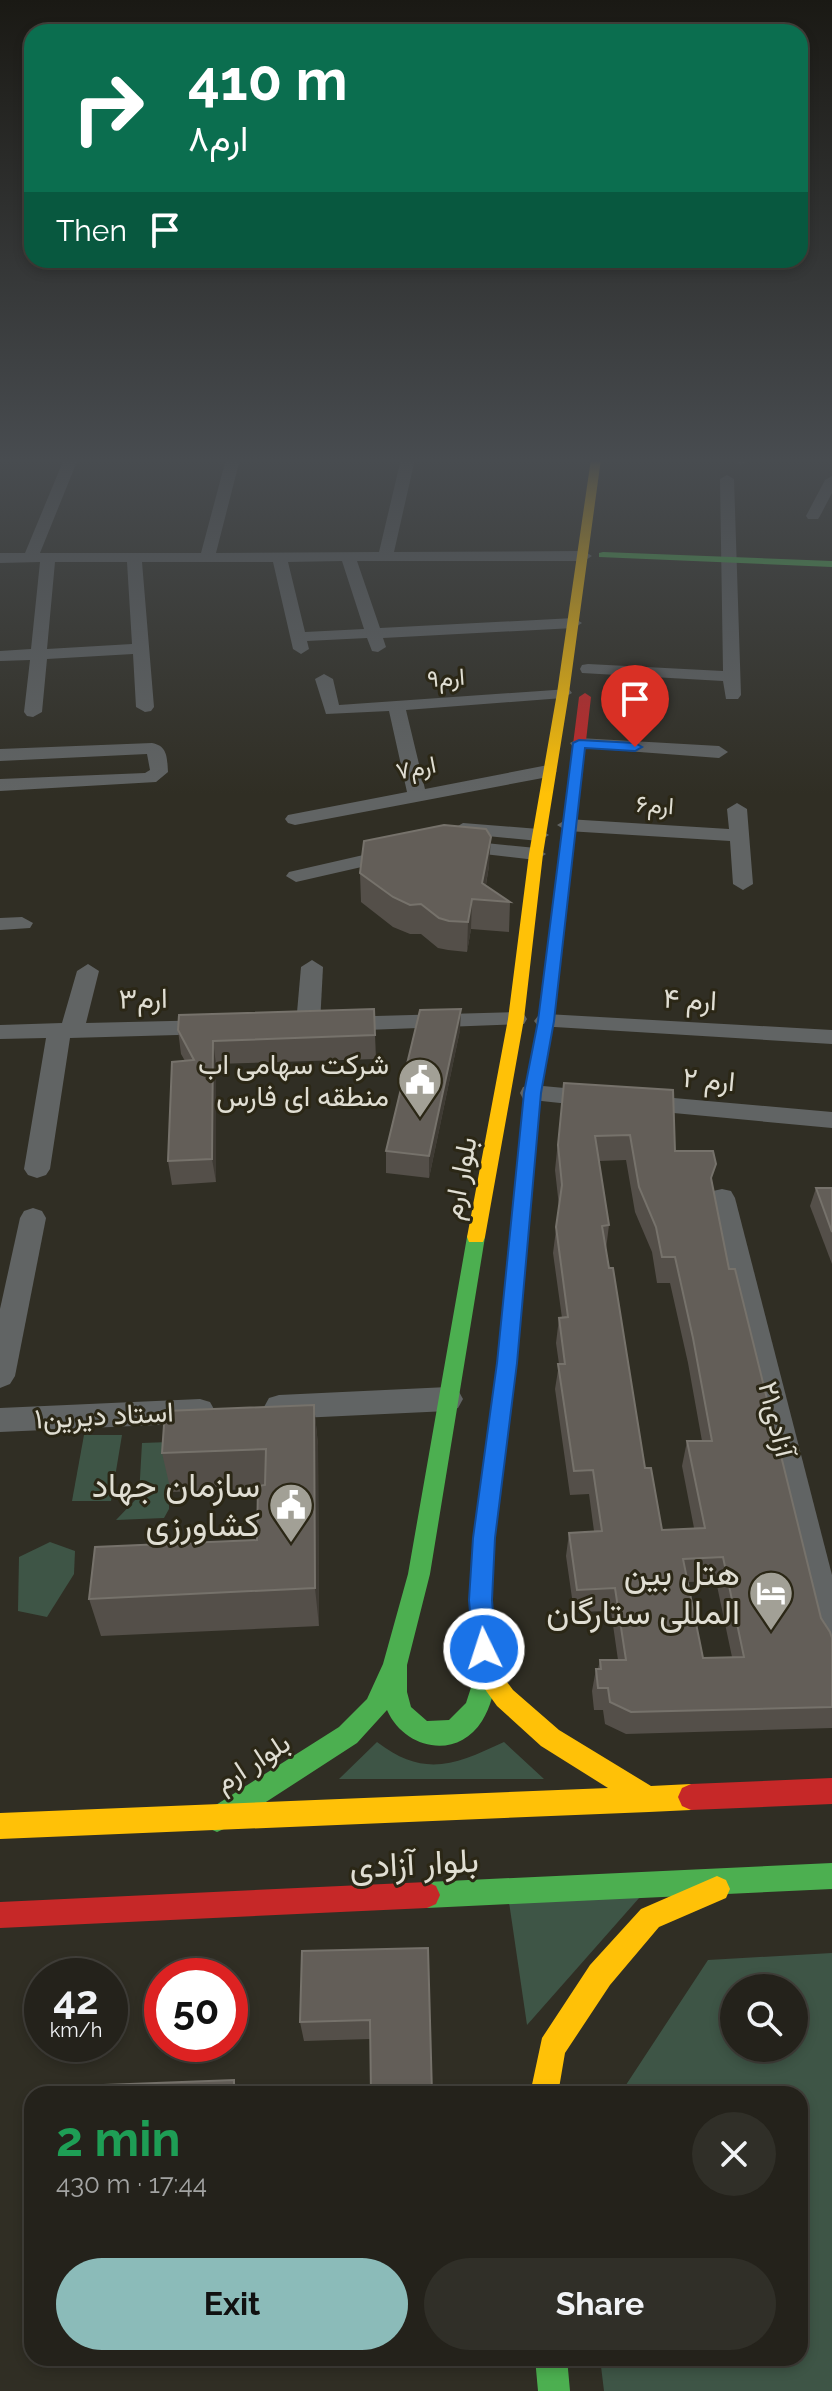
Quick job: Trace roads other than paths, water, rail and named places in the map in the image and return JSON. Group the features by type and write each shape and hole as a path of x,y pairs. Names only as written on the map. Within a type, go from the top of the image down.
{"main road":[{"name":"بلوار ارم","path":"217,1819 348,1735 376,1707 395,1665 419,1574 516,1019 548,771 574,623 592,571"},
{"path":"395,1665 397,1707 418,1731 445,1735 471,1718 486,1674 481,1600 484,1538 507,1363 532,1093 546,1021 589,661"},
{"path":"563,698 585,704"},
{"path":"486,1674 505,1698 550,1738 649,1799"},
{"name":"بلوار آزادی","path":"0,1826 832,1791"},
{"name":"بلوار آزادی","path":"0,1915 832,1876"},
{"path":"545,2086 552,2048 600,1975 650,1918 738,1879"},
{"path":"552,2366 554,2391"}],"street":[{"path":"33,712 47,571"},
{"path":"135,571 145,707"},
{"path":"282,571 299,643 377,640 574,623"},
{"path":"353,571 377,640"},
{"path":"729,571 732,695"},
{"path":"0,656 142,649"},
{"path":"589,661 730,676"},
{"name":"ارم۹","path":"324,679 332,710 563,698"},
{"path":"396,705 402,743 417,794"},
{"path":"579,743 719,742 721,772"},
{"path":"0,755 152,748 158,754 159,772 155,776 0,785"},
{"name":"ارم۷","path":"295,819 548,771"},
{"path":"737,809 743,884"},
{"name":"ارم۶","path":"567,825 739,836"},
{"path":"459,828 538,845"},
{"path":"443,845 538,845"},
{"path":"296,876 412,851"},
{"path":"312,967 300,1025 516,1019"},
{"path":"37,1169 65,1030 88,971"},
{"name":"ارم ۴","path":"546,1021 832,1037"},
{"name":"ارم۳","path":"0,1032 230,1026"},
{"name":"ارم ۲","path":"532,1093 832,1120"},
{"name":"آزادی۲۱","path":"722,1198 832,1640"},
{"path":"0,1376 33,1218"},
{"name":"استاد دیرین۱","path":"0,1420 448,1399"}],"place":[{"name":"شرکت سهامی اب منطقه ای فارس","path":"420,1119"},
{"name":"سازمان جهاد کشاورزی","path":"291,1544"},
{"name":"هتل بین المللی ستارگان","path":"771,1632"}]}
